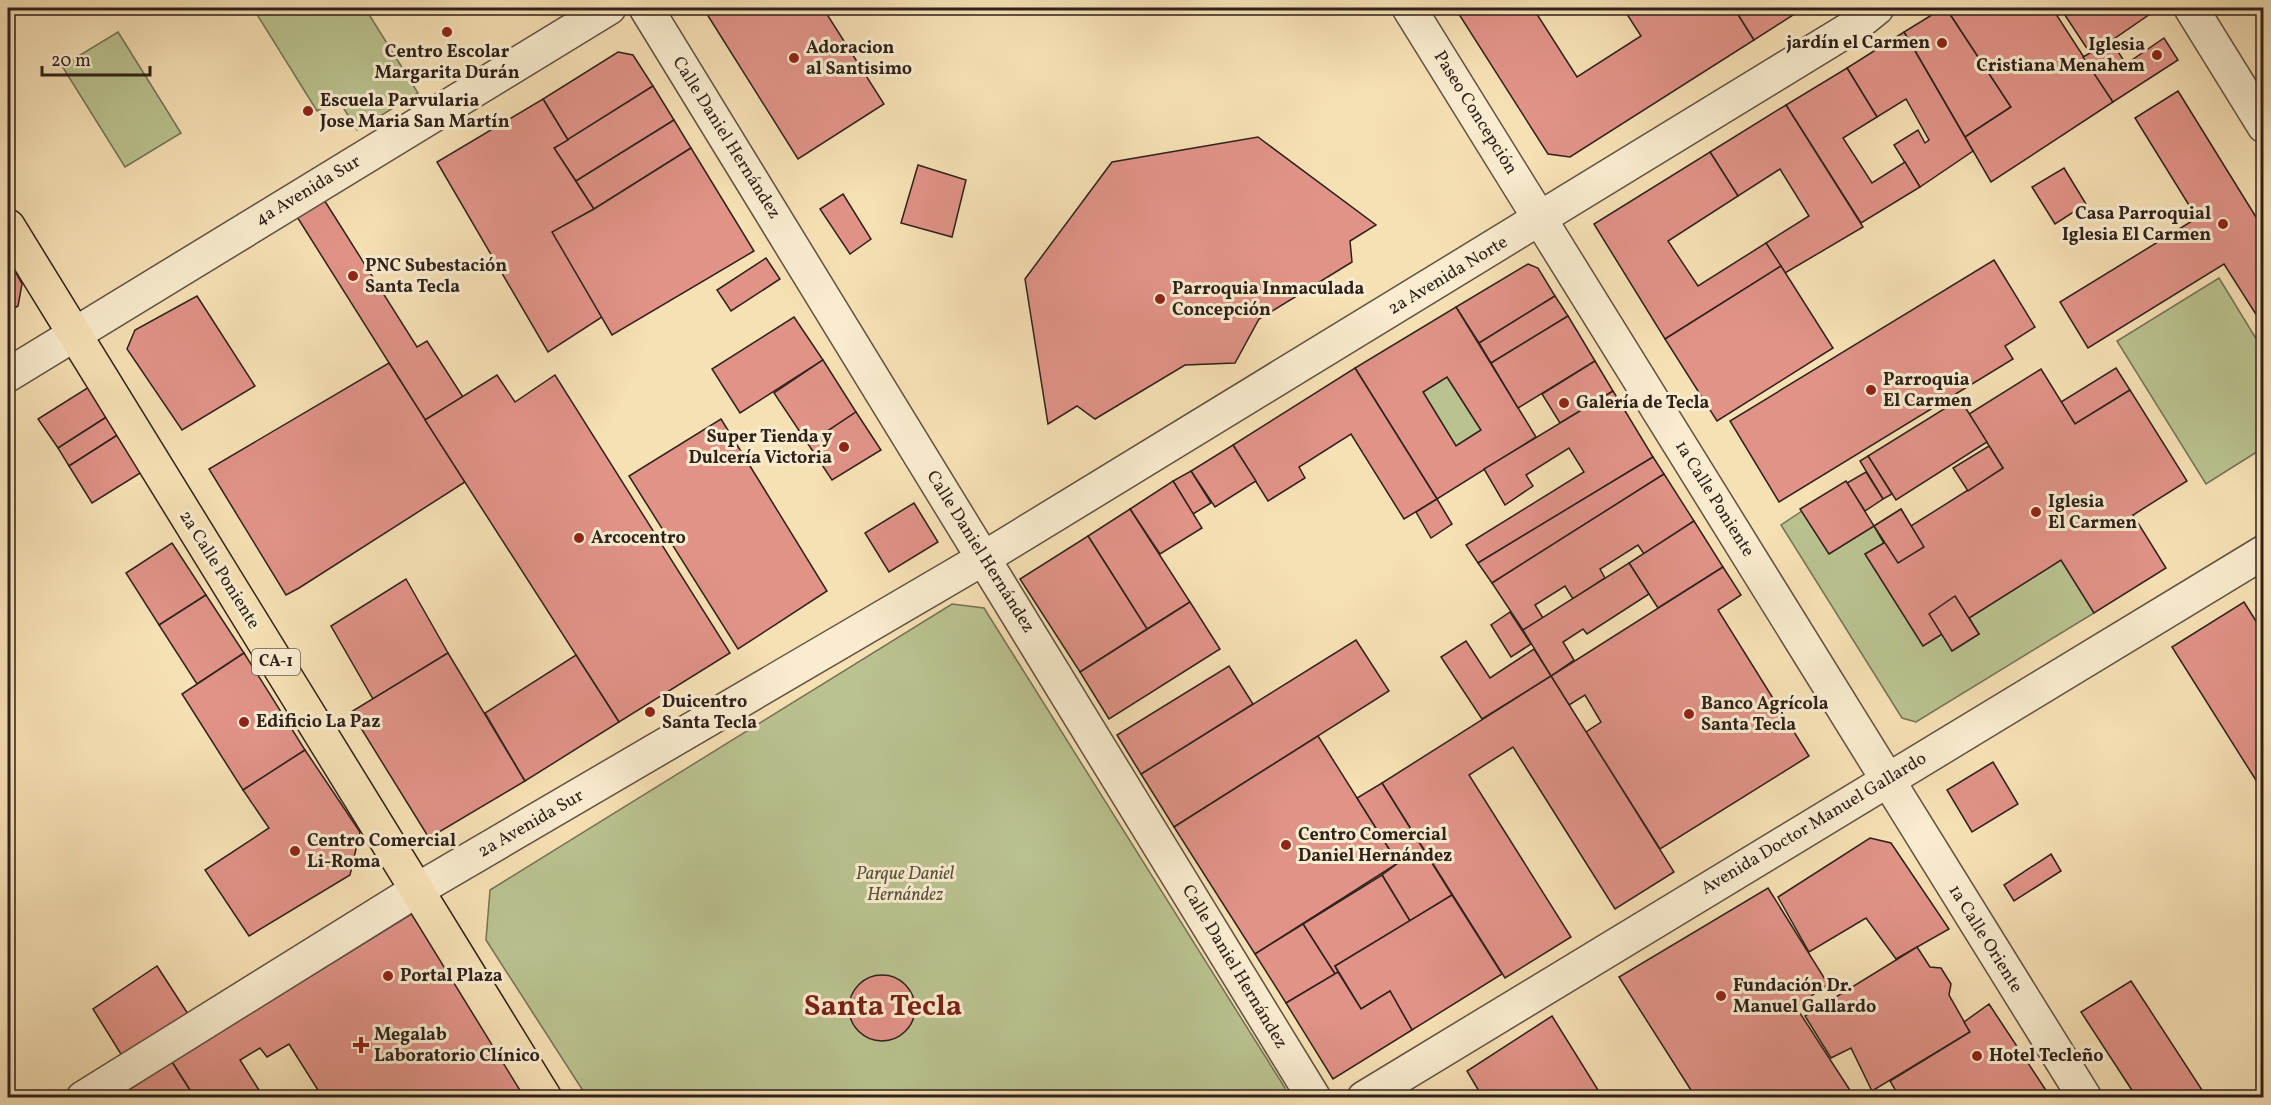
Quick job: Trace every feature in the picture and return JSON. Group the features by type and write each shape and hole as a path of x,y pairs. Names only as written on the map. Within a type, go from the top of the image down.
{"main road":[{"name":"2a Calle Poniente","path":"8,226 545,1098"}],"street":[{"name":"4a Avenida Sur","path":"8,375 609,8"},
{"name":"Calle Daniel Hernández","path":"646,8 1314,1098"},
{"name":"Paseo Concepción","path":"1409,8 1541,219"},
{"name":"2a Avenida Norte","path":"984,558 1856,26 1877,8"},
{"path":"2191,8 2264,126"},
{"name":"1a Calle Poniente","path":"1541,219 1886,780"},
{"name":"Avenida Doctor Manuel Gallardo","path":"1364,1098 2264,552"},
{"name":"2a Avenida Sur","path":"83,1098 417,890 984,558"},
{"name":"1a Calle Oriente","path":"1886,780 2085,1098"}],"green space":[{"path":"253,8 365,8 418,93 357,130 338,99 317,111"},
{"path":"118,32 181,133 125,167 62,66"},
{"path":"2219,278 2263,350 2263,448 2206,484 2117,341"},
{"path":"1447,377 1481,430 1456,446 1423,392"},
{"path":"1802,511 1829,554 1874,526 1884,543 1865,554 1923,646 1942,634 1979,634 1969,618 2061,560 2094,613 1916,722 1902,718 1781,525"},
{"name":"Parque Daniel Hernández","path":"952,604 984,608 1285,1088 1284,1097 587,1097 486,940 490,890"}],"building":[{"name":"Adoracion al Santisimo","path":"711,8 823,8 884,104 798,159 705,11"},
{"path":"1455,8 1533,8 1577,77 1641,36 1623,8 1734,8 1754,40 1570,157 1548,154"},
{"path":"1734,8 1804,8 1754,40"},
{"path":"1946,8 2011,107 1965,137 1904,32"},
{"path":"1946,8 2052,8 2113,102 1991,182 1965,137 2011,107"},
{"name":"Iglesia Cristiana Menahem","path":"2052,8 2146,8 2150,14 2111,41 2126,64 2164,38 2178,60 2113,102 2083,57 2090,53 2061,9 2056,12"},
{"path":"1904,32 1973,151 1920,187 1894,145 1918,130 1925,143 1929,140 1906,99 1877,117 1847,68"},
{"path":"618,52 633,55 653,86 568,140 543,99"},
{"path":"1847,68 1877,117 1843,138 1872,183 1905,162 1920,187 1861,223 1786,105"},
{"path":"653,86 674,120 576,181 554,148"},
{"name":"Casa Parroquial Iglesia El Carmen","path":"2178,91 2264,230 2264,327 2224,264 2088,348 2060,302 2197,218 2135,118"},
{"path":"543,99 568,140 554,148 594,209 558,229 602,317 548,352 437,162"},
{"path":"1786,105 1863,227 1785,273 1766,243 1809,216 1780,169 1738,196 1710,152"},
{"path":"674,120 691,148 594,209 576,181"},
{"name":"Parroquia Inmaculada Concepción","path":"1258,137 1376,225 1350,241 1352,262 1259,319 1235,363 1185,365 1095,419 1077,406 1048,424 1025,279 1112,162"},
{"path":"691,148 754,251 612,335 552,232 594,209"},
{"path":"1710,152 1738,196 1668,241 1698,286 1766,243 1781,266 1665,339 1594,224"},
{"path":"918,165 966,180 952,237 901,223"},
{"path":"2064,168 2086,204 2055,224 2032,187"},
{"path":"843,194 871,239 850,254 820,209"},
{"name":"PNC Subestación Santa Tecla","path":"321,195 417,347 427,341 463,397 425,420 294,212"},
{"path":"766,258 780,279 731,311 717,290"},
{"path":"9,260 22,284 18,306 8,312"},
{"name":"Parroquia El Carmen","path":"1994,260 2035,327 2005,346 2013,359 1779,502 1730,421"},
{"path":"1528,264 1538,268 1555,296 1479,343 1456,307"},
{"path":"1781,266 1833,348 1717,421 1665,339"},
{"path":"197,296 255,386 182,430 127,349 135,330"},
{"path":"1555,296 1568,316 1491,363 1479,343"},
{"path":"1456,307 1536,437 1437,499 1355,368","holes":["1447,377 1481,430 1456,446 1423,392"]},
{"path":"1568,316 1595,361 1518,408 1491,363"},
{"path":"794,317 823,360 740,413 712,369"},
{"path":"823,360 856,412 808,444 774,393"},
{"path":"1595,361 1613,391 1560,423 1542,394"},
{"path":"389,363 465,482 286,595 209,469"},
{"path":"1355,368 1437,499 1404,519 1351,434 1299,467 1305,478 1268,501 1233,445"},
{"path":"2116,368 2130,390 2075,424 2061,402"},
{"name":"Iglesia El Carmen","path":"2041,369 2075,424 2130,390 2187,481 2133,515 2166,568 2094,613 2061,560 1969,618 1979,634 1952,651 1942,634 1923,646 1865,554 1884,543 1874,526 1901,509 1911,526 2003,468 1969,414"},
{"name":"Arcocentro","path":"497,375 515,402 555,375 730,653 619,722 425,420"},
{"path":"89,387 108,416 58,448 38,419"},
{"path":"1613,391 1653,457 1478,563 1466,545 1584,472 1569,448 1526,475 1533,486 1505,505 1484,469"},
{"path":"1960,399 1987,442 1896,500 1868,456"},
{"name":"Super Tienda y Dulcería Victoria","path":"856,412 881,450 832,480 808,444"},
{"path":"108,416 119,434 69,466 58,448"},
{"path":"721,419 827,591 738,649 629,476"},
{"path":"119,434 142,472 92,503 69,466"},
{"path":"1233,445 1256,481 1215,507 1191,471"},
{"path":"1989,446 2003,468 1968,491 1953,468"},
{"path":"1868,456 1892,494 1883,499 1860,461"},
{"path":"1653,457 1664,474 1492,583 1478,563"},
{"path":"1191,471 1211,503 1193,514 1173,481"},
{"path":"1866,472 1883,499 1865,511 1847,483"},
{"path":"1664,474 1694,521 1644,554 1638,545 1600,569 1605,578 1573,599 1565,586 1535,605 1543,618 1523,630 1492,583"},
{"path":"1173,481 1202,528 1160,554 1130,509"},
{"path":"1846,481 1874,526 1829,554 1800,509"},
{"path":"1437,499 1452,524 1431,538 1416,512"},
{"path":"914,503 938,542 889,572 865,533"},
{"path":"1130,509 1190,602 1147,629 1088,536"},
{"path":"1901,509 1924,547 1898,563 1874,526"},
{"path":"1694,521 1723,567 1658,608 1629,563"},
{"path":"1088,536 1147,629 1080,672 1020,579"},
{"path":"172,543 206,595 159,625 126,573"},
{"path":"1629,563 1649,594 1587,634 1583,629 1563,642 1574,660 1551,676 1523,630"},
{"name":"Banco Agrícola Santa Tecla","path":"1723,567 1741,595 1718,610 1809,756 1660,849 1586,732 1601,722 1585,695 1569,705 1551,676"},
{"path":"406,579 448,653 373,699 331,626"},
{"path":"206,595 244,653 197,684 159,625"},
{"path":"1955,596 1979,634 1952,651 1929,614"},
{"path":"1190,602 1220,649 1109,719 1080,672"},
{"path":"2244,602 2264,634 2264,793 2172,647"},
{"path":"1510,612 1531,644 1511,657 1491,625"},
{"path":"1356,640 1389,691 1174,827 1141,774"},
{"path":"1466,641 1490,678 1534,649 1551,676 1482,719 1441,657"},
{"name":"Edificio La Paz","path":"244,653 305,750 243,790 182,694"},
{"path":"448,653 525,781 429,838 351,712"},
{"path":"576,655 619,722 525,781 485,713"},
{"path":"1229,666 1253,704 1141,774 1117,735"},
{"path":"1551,676 1674,872 1615,909 1513,747 1469,775 1571,937 1505,978 1382,783"},
{"name":"Centro Comercial Daniel Hernández","path":"1318,736 1398,863 1255,954 1174,827"},
{"name":"Centro Comercial Li-Roma","path":"305,750 360,832 350,875 249,936 205,870 269,828 243,790"},
{"path":"1993,762 2018,804 1972,832 1947,790"},
{"path":"1382,783 1452,895 1410,921 1382,875 1398,863 1357,798"},
{"path":"1870,838 1891,843 1949,929 1896,959 1866,918 1809,952 1778,897"},
{"path":"2051,854 2061,871 2014,901 2004,885"},
{"path":"1382,875 1410,921 1335,966 1338,972 1335,974 1303,924"},
{"name":"Fundación Dr. Manuel Gallardo","path":"1768,888 1828,984 1796,1007 1855,1098 1696,1098 1619,977"},
{"path":"1452,895 1502,974 1412,1030 1390,991 1361,1009 1335,966"},
{"name":"Portal Plaza","path":"421,908 542,1098 323,1098 289,1044 267,1057 260,1048 240,1060 264,1098 195,1098 172,1062"},
{"path":"1303,924 1335,974 1286,1003 1255,954"},
{"path":"1917,947 1930,967 1941,968 1951,984 1949,995 1970,1032 1872,1091 1851,1048 1831,1058 1805,1016"},
{"path":"157,966 190,1017 124,1059 93,1009"},
{"path":"1338,972 1361,1009 1390,991 1412,1030 1333,1079 1286,1003"},
{"path":"882,975 895,978 905,985 912,995 915,1008 912,1021 905,1031 895,1038 882,1041 869,1038 859,1031 852,1021 849,1008 852,995 859,985 869,978"},
{"path":"2131,981 2202,1090 2191,1098 2137,1098 2081,1012"},
{"name":"Hotel Tecleño","path":"1989,1004 2051,1098 1988,1098 1984,1091 1973,1098 1900,1098 1890,1081 1970,1032 1964,1022"},
{"path":"1552,1016 1603,1098 1483,1098 1467,1071"},
{"path":"172,1062 195,1098 116,1098"}],"place":[{"name":"Centro Escolar Margarita Durán","path":"447,32"},
{"name":"jardín el Carmen","path":"1942,43"},
{"name":"Iglesia Cristiana Menahem","path":"2157,55"},
{"name":"Adoracion al Santisimo","path":"794,58"},
{"name":"Escuela Parvularia Jose Maria San Martín","path":"308,111"},
{"name":"Casa Parroquial Iglesia El Carmen","path":"2223,224"},
{"name":"PNC Subestación Santa Tecla","path":"353,276"},
{"name":"Parroquia Inmaculada Concepción","path":"1160,299"},
{"name":"Parroquia El Carmen","path":"1871,390"},
{"name":"Galería de Tecla","path":"1564,403"},
{"name":"Super Tienda y Dulcería Victoria","path":"844,447"},
{"name":"Iglesia El Carmen","path":"2036,512"},
{"name":"Arcocentro","path":"579,538"},
{"name":"Duicentro Santa Tecla","path":"650,712"},
{"name":"Banco Agrícola Santa Tecla","path":"1689,714"},
{"name":"Edificio La Paz","path":"244,722"},
{"name":"Centro Comercial Daniel Hernández","path":"1286,845"},
{"name":"Centro Comercial Li-Roma","path":"295,851"},
{"name":"Portal Plaza","path":"388,976"},
{"name":"Fundación Dr. Manuel Gallardo","path":"1721,996"},
{"name":"Megalab Laboratorio Clínico","path":"361,1045"},
{"name":"Hotel Tecleño","path":"1977,1056"}],"district":[{"name":"Santa Tecla","path":"883,1007"}]}
